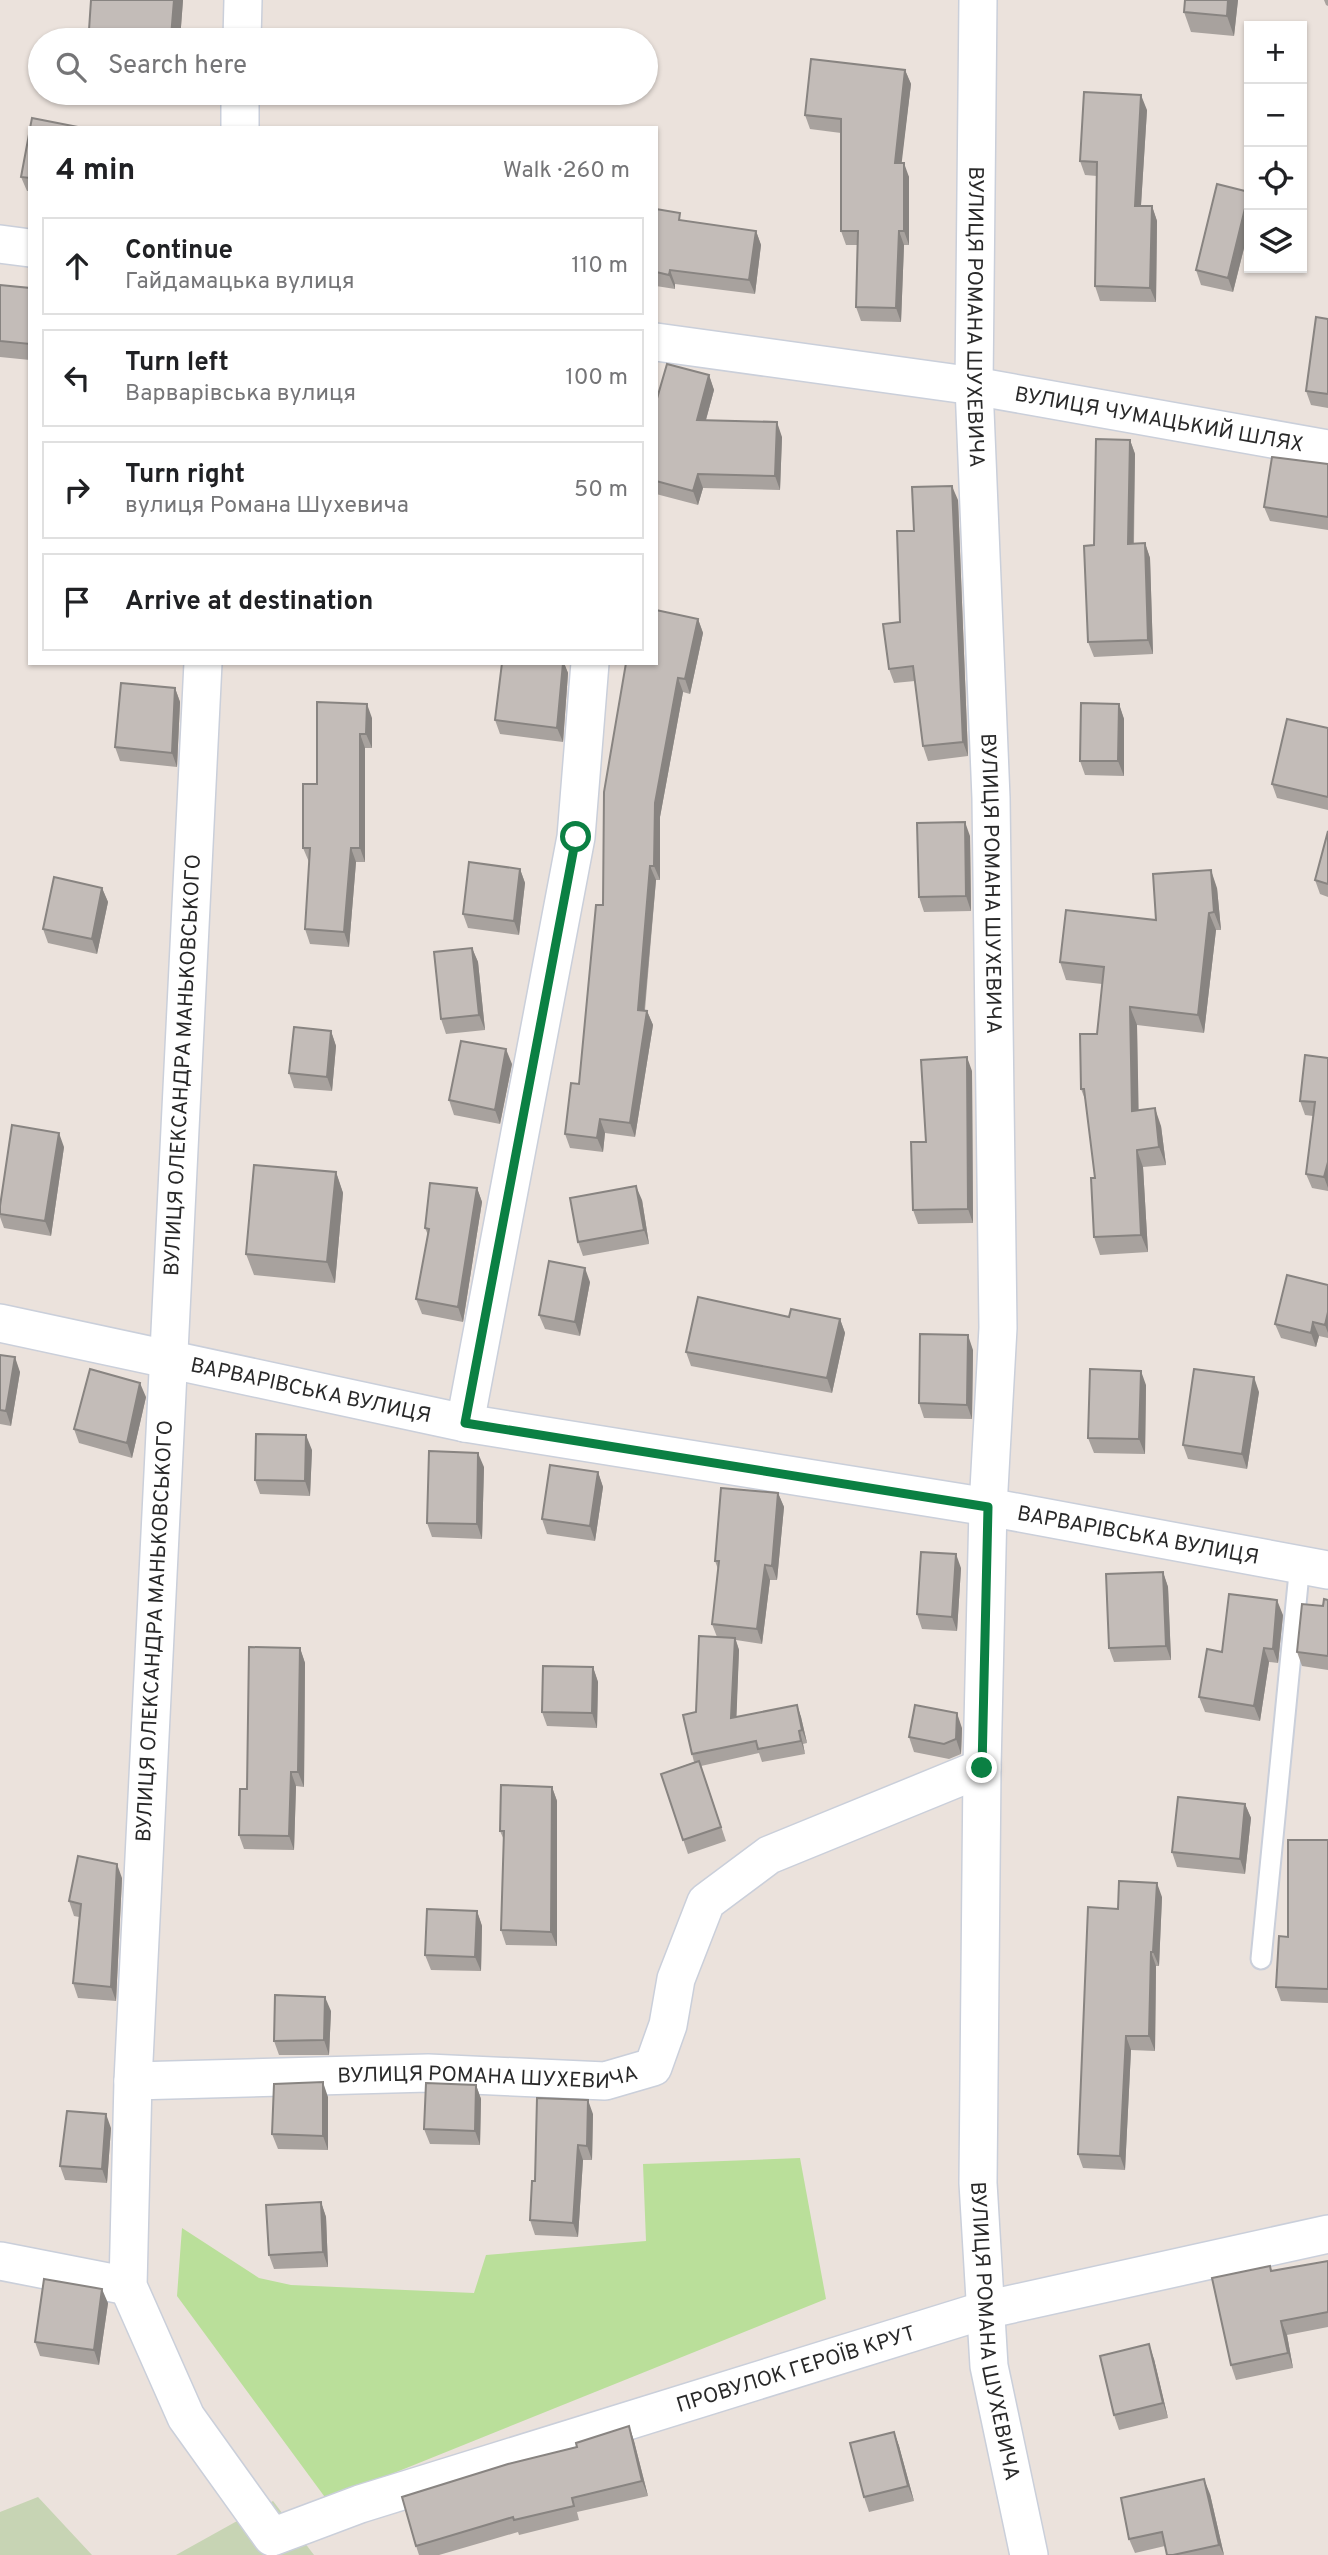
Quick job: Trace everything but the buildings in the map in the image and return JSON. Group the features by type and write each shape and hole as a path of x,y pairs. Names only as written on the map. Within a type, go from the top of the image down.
{"street":[{"path":"242,28 243,0"},
{"name":"ВУЛИЦЯ РОМАНА ШУХЕВИЧА","path":"978,0 974,386 992,882 998,1328 988,1507 982,1768 978,2183 989,2366 1029,2555"},
{"path":"240,105 240,126"},
{"path":"0,244 28,248"},
{"name":"ВУЛИЦЯ ЧУМАЦЬКИЙ ШЛЯХ","path":"658,342 974,386 1328,449"},
{"name":"ВУЛИЦЯ ОЛЕКСАНДРА МАНЬКОВСЬКОГО","path":"203,665 133,2081 128,2286 186,2417 279,2546"},
{"path":"465,1423 576,837 590,665"},
{"name":"ВАРВАРІВСЬКА ВУЛИЦЯ","path":"0,1322 465,1423 988,1507 1314,1566"},
{"name":"ВУЛИЦЯ РОМАНА ШУХЕВИЧА","path":"133,2081 428,2073 605,2081 653,2067 668,2025 676,1979 706,1902 769,1855 982,1768"},
{"name":"ПРОВУЛОК ГЕРОЇВ КРУТ","path":"279,2546 360,2504 985,2310 1328,2234"},
{"path":"0,2261 128,2286"}],"lane":[{"path":"1261,1959 1314,1566"}],"green space":[{"path":"800,2158 826,2299 327,2500 177,2296 182,2228 259,2278 291,2285 474,2293 486,2255 646,2241 643,2164"},
{"path":"38,2497 92,2555 0,2555 0,2512"},
{"path":"273,2501 314,2555 176,2555"}],"route":[{"path":"576,837 465,1423 988,1507 982,1768"}]}
